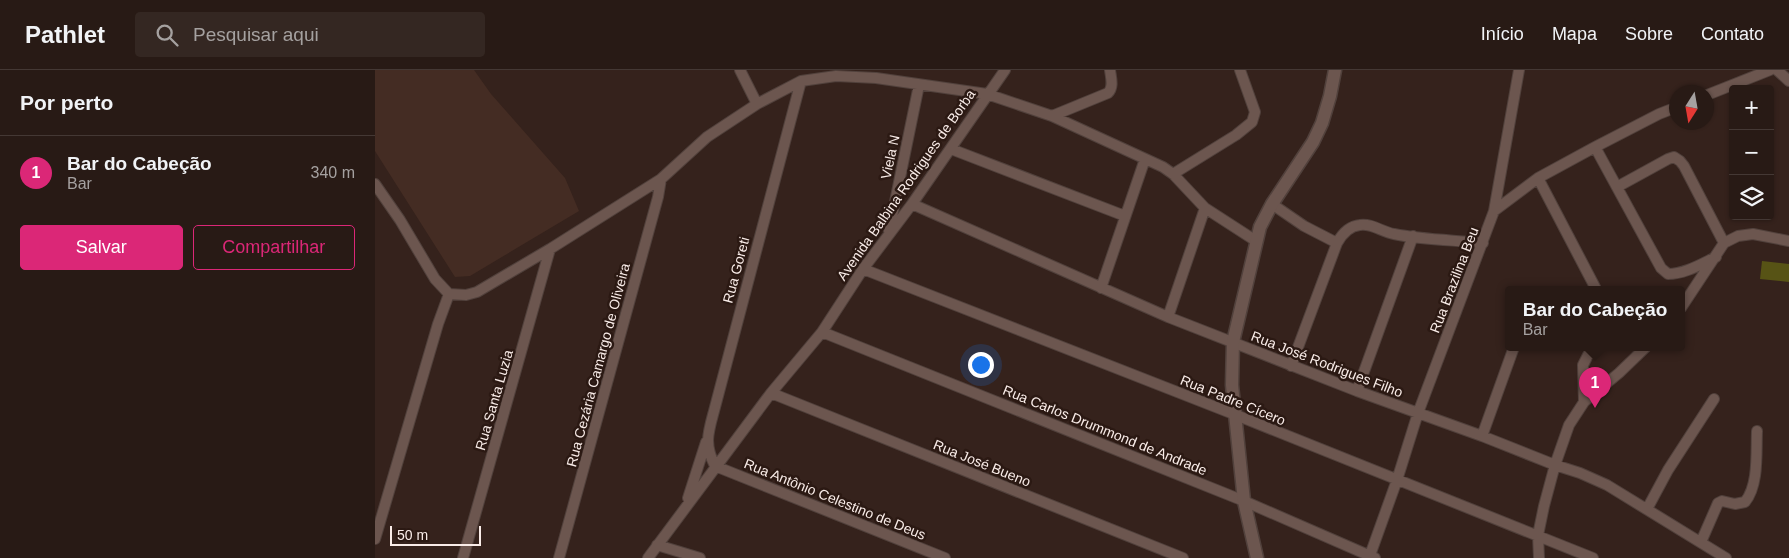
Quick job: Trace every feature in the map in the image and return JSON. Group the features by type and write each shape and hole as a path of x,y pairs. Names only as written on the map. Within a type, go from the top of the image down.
{"street":[{"path":"740,70 757,104"},
{"path":"1005,70 987,94 1052,116 1163,167 1173,174 1205,208 1256,241"},
{"path":"1052,116 1108,93 1112,86 1110,70"},
{"path":"1173,174 1236,135 1252,122 1255,112 1240,70"},
{"path":"1257,558 1244,501 1232,385 1233,342 1253,263 1256,241 1261,227 1271,204 1313,142 1327,105 1335,70"},
{"name":"Rua Brazilina Beu","path":"1372,557 1418,413 1494,212 1519,70"},
{"path":"1714,92 1770,70"},
{"path":"1777,70 1789,81"},
{"name":"Avenida Balbina Rodrigues de Borba","path":"449,294 466,295 477,292 550,249 661,179 707,137 757,104 801,81 836,76 876,78 987,94 951,149 863,269 822,332 715,466 648,558"},
{"name":"Rua Goreti","path":"685,507 707,439 801,81"},
{"name":"Viela N","path":"888,235 919,85"},
{"path":"1494,212 1538,178 1669,110"},
{"path":"1595,147 1661,268 1668,274 1676,274 1716,257"},
{"path":"951,149 1125,216"},
{"path":"1617,187 1668,158 1674,157 1684,166 1724,243"},
{"path":"1101,288 1145,159"},
{"path":"1538,178 1595,286"},
{"name":"Rua Cezária Camargo de Oliveira","path":"559,558 658,197 661,179"},
{"path":"375,184 400,220 435,279 449,294 438,324 375,539"},
{"name":"Rua José Rodrigues Filho","path":"912,204 1168,317 1357,391 1580,473 1607,485 1726,558"},
{"path":"1271,204 1305,226 1337,243"},
{"path":"1168,317 1205,208"},
{"path":"1291,366 1337,243 1341,235 1353,226 1362,224 1395,234 1483,243"},
{"path":"1685,302 1724,243 1739,236 1753,234 1789,242"},
{"path":"1357,391 1413,236"},
{"name":"Rua Santa Luzia","path":"463,558 550,249"},
{"name":"Rua Padre Cícero","path":"863,269 1236,415 1593,558"},
{"name":"Rua Carlos Drummond de Andrade","path":"822,332 1244,501 1372,557"},
{"path":"1482,436 1513,351"},
{"path":"1584,402 1583,364 1588,355 1594,351"},
{"path":"1539,558 1538,535 1555,465 1569,425 1584,402 1642,351"},
{"name":"Rua José Bueno","path":"771,394 1183,558"},
{"path":"1647,509 1668,470 1714,399"},
{"path":"1701,542 1718,504 1723,501 1735,504 1745,502 1751,494 1754,482 1757,431"},
{"path":"707,439 710,455 715,466"},
{"name":"Rua Antônio Celestino de Deus","path":"715,466 945,558"},
{"path":"657,545 700,558"}],"shaded area":[{"path":"375,70 474,70 491,94 565,178 579,211 470,276 455,277 375,151"},
{"path":"1762,261 1789,264 1789,282 1760,279"}],"place":[{"name":"Bar do Cabeção","path":"1595,408"}]}
